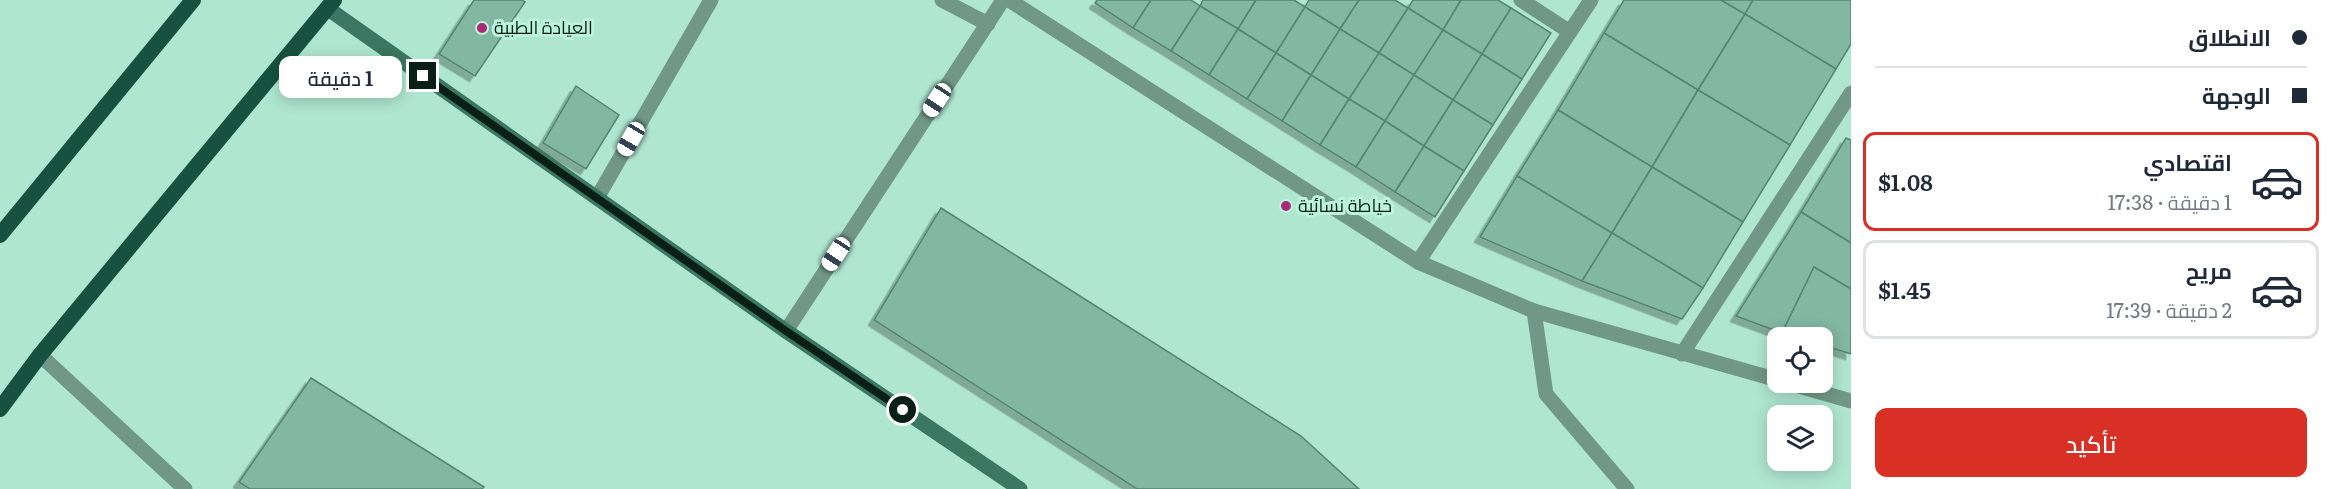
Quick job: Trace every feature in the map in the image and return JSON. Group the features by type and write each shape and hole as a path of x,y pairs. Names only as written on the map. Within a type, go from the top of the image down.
{"highway":[{"path":"0,235 193,0"},
{"path":"0,409 40,355 326,3"}],"main road":[{"path":"326,3 786,331 1020,489"}],"street":[{"path":"597,198 711,0"},
{"path":"942,0 988,24"},
{"path":"786,331 1003,0"},
{"path":"1009,0 1418,262 1534,312 1767,377"},
{"path":"1521,0 1570,32"},
{"path":"1418,262 1591,0"},
{"path":"1682,354 1851,93"},
{"path":"1534,312 1546,394 1627,489"},
{"path":"40,355 185,489"},
{"path":"1823,393 1851,401"}],"building":[{"name":"العيادة الطبية","path":"474,0 522,0 525,2 475,76 439,54"},
{"path":"1097,0 1151,0 1133,28 1095,3"},
{"path":"1151,0 1191,0 1200,6 1171,51 1133,28"},
{"path":"1203,0 1256,0 1238,29 1200,6"},
{"path":"1256,0 1294,0 1305,7 1276,53 1238,29"},
{"path":"1309,0 1359,0 1340,29 1305,7"},
{"path":"1359,0 1395,0 1408,8 1379,53 1340,29"},
{"path":"1413,0 1461,0 1443,30 1408,8"},
{"path":"1461,0 1498,0 1511,8 1482,54 1443,30"},
{"path":"1624,0 1721,0 1745,14 1698,90 1604,33"},
{"path":"1721,0 1753,0 1745,14"},
{"path":"1753,0 1851,0 1851,44 1836,69 1745,14"},
{"path":"1200,6 1238,29 1209,75 1171,51"},
{"path":"1305,7 1340,29 1311,75 1276,53"},
{"path":"1408,8 1443,30 1414,75 1379,53"},
{"path":"1511,8 1551,33 1522,79 1482,54"},
{"path":"1745,14 1836,69 1790,145 1698,90"},
{"path":"1238,29 1276,53 1247,99 1209,75"},
{"path":"1340,29 1379,53 1349,99 1311,75"},
{"path":"1443,30 1482,54 1453,100 1414,75"},
{"path":"1604,33 1698,90 1652,167 1558,110"},
{"path":"1276,53 1311,75 1282,121 1247,99"},
{"path":"1379,53 1414,75 1385,121 1349,99"},
{"path":"1482,54 1522,79 1493,125 1453,100"},
{"path":"1311,75 1349,99 1320,145 1282,121"},
{"path":"1414,75 1453,100 1424,146 1385,121"},
{"path":"576,86 619,115 586,169 543,143"},
{"path":"1698,90 1790,145 1743,222 1652,167"},
{"path":"1349,99 1385,121 1356,167 1320,145"},
{"path":"1453,100 1493,125 1464,171 1424,146"},
{"path":"1558,110 1652,167 1612,233 1517,176"},
{"path":"1385,121 1424,146 1395,192 1356,167"},
{"path":"1846,138 1851,140 1851,243 1801,212"},
{"path":"1424,146 1464,171 1435,217 1395,192"},
{"path":"1652,167 1743,222 1703,288 1612,233"},
{"path":"1517,176 1612,233 1582,281 1480,237"},
{"path":"941,208 1301,436 1359,489 1137,489 874,320"},
{"path":"1801,212 1851,243 1851,289 1814,267 1785,327 1767,327 1736,316"},
{"path":"1612,233 1703,288 1682,319 1582,281"},
{"path":"1814,267 1851,289 1851,354 1833,348 1833,327 1785,327"},
{"path":"311,378 484,487 482,489 250,489 239,482"}],"place":[{"name":"العيادة الطبية","path":"482,28"},
{"name":"خياطة نسائية","path":"1286,206"}],"route":[{"path":"423,76 786,331 903,410"}]}
